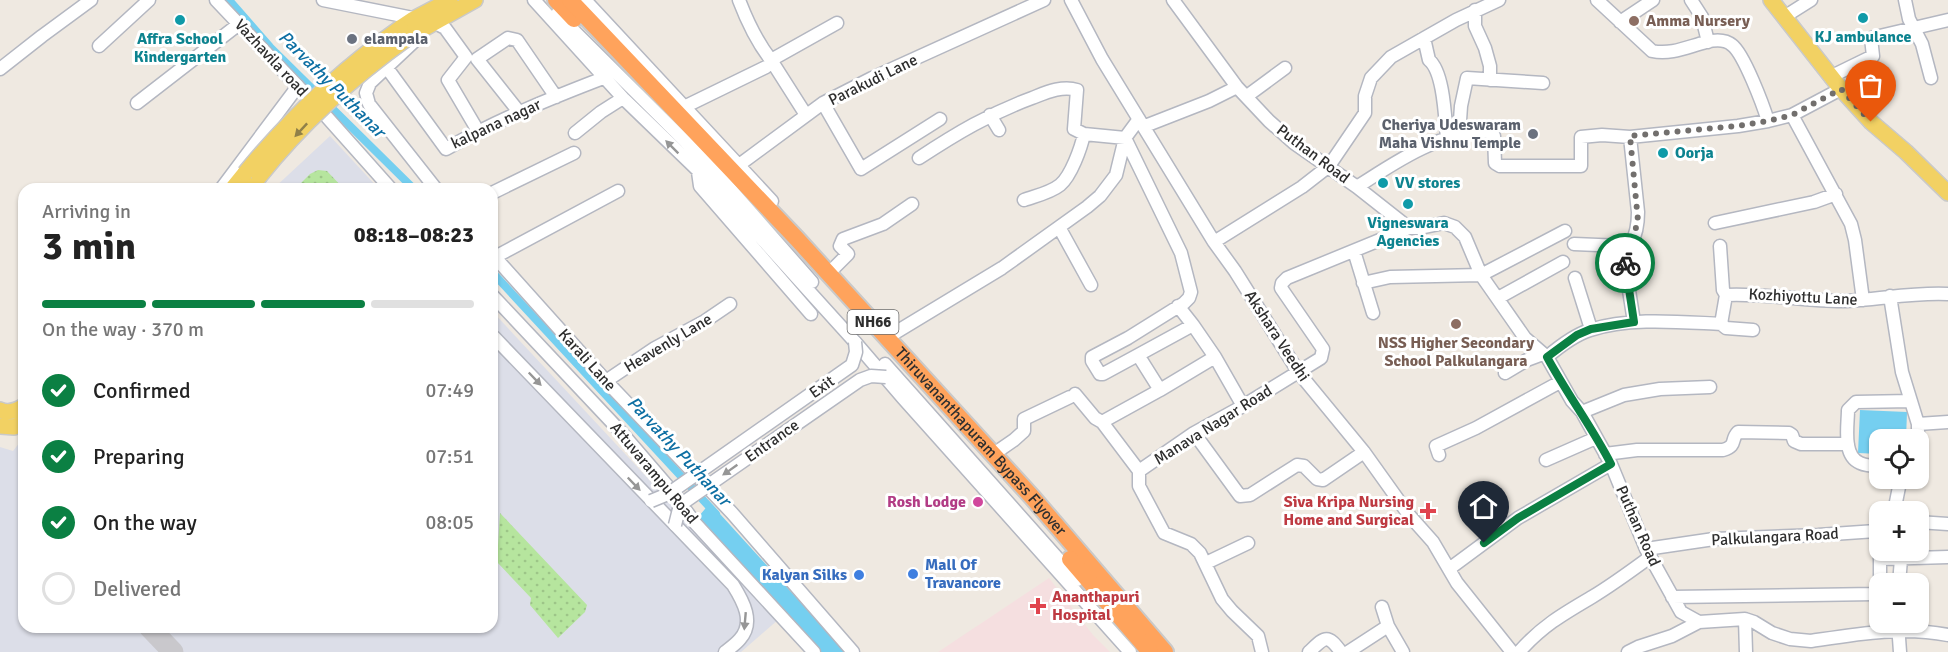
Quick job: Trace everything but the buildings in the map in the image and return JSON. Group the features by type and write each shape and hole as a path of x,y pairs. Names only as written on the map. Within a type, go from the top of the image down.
{"highway":[{"name":"Thiruvananthapuram Bypass Flyover","path":"570,0 806,248 1032,497 1165,652"},
{"name":"Thiruvananthapuram Bypass Flyover","path":"543,3 791,247 1025,506 1150,652"}],"main road":[{"path":"251,180 306,123 374,62 407,28 450,0"},
{"path":"407,28 433,22 475,0"},
{"path":"1771,0 1830,77 1871,122 1948,193"},
{"path":"0,410 5,412 18,410"},
{"path":"1,430 18,426"}],"street":[{"path":"99,46 149,0"},
{"name":"Vazhavila road","path":"216,0 326,116 386,183"},
{"path":"323,0 407,28"},
{"path":"585,0 893,334 1174,652"},
{"path":"739,0 768,64 806,115"},
{"name":"Parakudi Lane","path":"940,118 861,169 823,103 872,78 1044,0"},
{"name":"Akshara Veedhi","path":"1071,0 1102,59 1214,242 1235,271 1299,373 1364,452 1409,515 1433,542 1457,583 1512,652"},
{"name":"Puthan Road","path":"1173,0 1237,87 1294,143 1329,166 1409,228 1444,223 1455,227 1465,237 1481,275 1525,338 1545,355 1560,382 1582,412 1608,459 1648,553 1681,612 1699,622"},
{"path":"1214,242 1302,187 1329,166 1365,113 1365,96 1371,78 1391,57 1475,10 1499,0"},
{"path":"1597,0 1652,51 1672,52 1708,42 1723,41 1732,45 1757,91 1768,121"},
{"path":"1620,22 1653,0"},
{"path":"1691,0 1701,18 1708,42"},
{"path":"1784,17 1811,0"},
{"path":"1905,0 1912,27 1922,44 1930,78"},
{"path":"0,69 88,1"},
{"path":"543,3 623,98 713,185 1130,652"},
{"path":"543,3 559,15 711,167 1032,528 1137,652"},
{"path":"1475,10 1475,26 1485,48 1490,66 1490,80"},
{"path":"1830,77 1873,56 1871,38 1948,20"},
{"path":"431,183 369,104 366,93 370,83 433,22 445,28 519,112"},
{"path":"684,107 768,64 837,23"},
{"path":"137,103 239,24"},
{"path":"1424,38 1429,60 1434,65 1439,81 1453,136"},
{"path":"478,131 448,80 471,58 504,39 517,40 556,97"},
{"name":"kalpana nagar","path":"387,68 446,149 519,112 606,77"},
{"path":"1246,96 1285,68"},
{"path":"1453,136 1467,78 1543,83"},
{"path":"225,183 298,86"},
{"path":"893,334 1002,268 1100,196 1116,175 1125,138 1142,123 1209,101 1237,87"},
{"path":"919,158 990,115 1052,91 1072,88 1077,90 1074,129 1084,134 1125,138"},
{"path":"1357,187 1403,157 1453,136 1480,131 1491,132 1494,136 1495,163 1500,166 1581,166 1581,137 1630,136 1768,121 1792,115 1841,89"},
{"path":"575,133 623,98"},
{"path":"739,165 823,103"},
{"path":"990,115 999,130"},
{"path":"1792,115 1851,224 1863,300"},
{"path":"1024,200 1060,185 1081,147 1084,134"},
{"path":"1575,244 1622,246 1631,244 1638,221 1630,136"},
{"path":"1125,138 1181,253 1191,292 1189,298 1178,306 1128,338 1092,357 1092,361 1100,374 1103,374 1193,325"},
{"path":"498,190 574,153"},
{"path":"698,172 700,186 811,314"},
{"path":"498,253 618,191"},
{"path":"1715,223 1814,202 1836,194"},
{"path":"833,269 848,255 840,246 843,239 883,224 912,204"},
{"path":"1059,227 1091,285"},
{"path":"1373,313 1354,251 1409,228"},
{"path":"1363,283 1390,277 1481,275 1565,231"},
{"path":"1622,246 1634,322"},
{"path":"1720,246 1723,290 1726,295"},
{"name":"Manava Nagar Road","path":"1262,652 1258,636 1222,599 1200,553 1191,544 1164,533 1139,486 1139,471 1194,433 1321,358 1323,350 1281,288 1282,283 1292,275 1354,251"},
{"name":"Karali Lane","path":"498,260 606,381 732,513 853,652"},
{"path":"1498,298 1563,262"},
{"path":"1575,278 1591,329"},
{"name":"Kozhiyottu Lane","path":"1721,324 1726,295 1751,294 1837,301 1911,294 1948,294"},
{"path":"1890,296 1898,349 1918,429"},
{"name":"Attuvarampu Road","path":"498,301 621,432 670,489 695,523 814,652"},
{"name":"Heavenly Lane","path":"606,381 655,348 705,321 730,304"},
{"path":"1178,306 1215,357 1243,406"},
{"path":"1505,373 1527,360 1545,355 1591,329 1634,322 1721,324 1726,328 1753,330"},
{"path":"498,341 733,585 745,606 746,627 741,639 725,652"},
{"name":"Exit","path":"651,501 668,494 852,365 856,352 855,342"},
{"path":"1138,355 1160,390"},
{"path":"1102,422 1215,357"},
{"name":"Entrance","path":"675,525 680,505 860,380 871,376 886,377"},
{"path":"1439,455 1436,446 1476,429 1560,382"},
{"path":"1582,412 1624,395 1659,389 1710,387"},
{"path":"998,451 1024,431 1024,419 1072,395 1102,422 1139,471"},
{"path":"1869,465 1861,464 1854,459 1848,444 1848,410 1851,405 1857,402 1911,401"},
{"path":"1918,424 1948,423"},
{"path":"1449,569 1518,518 1608,459 1637,450 1723,450 1734,444 1738,432 1789,433 1794,441 1801,444 1848,444"},
{"path":"1194,433 1240,496 1250,495 1297,465 1305,466 1317,479 1323,480 1364,452"},
{"path":"1546,460 1596,438"},
{"path":"1929,523 1948,524"},
{"name":"Palkulangara Road","path":"1648,553 1714,539 1869,531"},
{"path":"1206,563 1248,543"},
{"path":"1519,652 1533,636 1568,610 1610,586 1648,553"},
{"path":"1929,558 1948,557"},
{"path":"1672,597 1869,594"},
{"path":"1382,607 1388,626 1403,652"},
{"path":"1745,619 1746,652"},
{"path":"1628,652 1672,636 1699,622 1745,619 1772,633 1810,641 1869,631"},
{"path":"1348,652 1388,626"},
{"path":"1929,632 1948,635"},
{"path":"1899,633 1900,652"},
{"path":"1309,652 1326,638 1332,640 1341,652"}],"shaded area":[{"path":"330,136 373,183 279,183"},
{"path":"498,317 779,619 741,652 0,652 0,447 13,451 18,445 18,633 498,633"},
{"name":"Ananthapuri Hospital","path":"1049,578 1093,635 1110,652 938,652"}],"green space":[{"path":"318,170 327,171 338,183 301,183"},
{"path":"500,513 587,605 585,612 558,638 530,605 531,598 498,563"}],"water":[{"path":"1860,410 1907,412 1906,429 1869,429 1869,454 1858,453"},
{"path":"710,503 846,652 820,652 694,522"}],"waterway":[{"name":"Parvathy Puthanar","path":"229,0 270,47 408,183"},
{"name":"Parvathy Puthanar","path":"498,278 716,514"}],"taxiway":[{"path":"155,633 173,652"}],"way so far":[{"path":"1625,263 1622,246 1631,244 1638,221 1630,136 1768,121 1792,115 1841,89 1871,122"}],"place":[{"name":"KJ ambulance","path":"1863,18"},
{"name":"Affra School Kindergarten","path":"180,20"},
{"name":"Amma Nursery","path":"1634,21"},
{"name":"elampala","path":"352,39"},
{"name":"Cheriya Udeswaram Maha Vishnu Temple","path":"1533,134"},
{"name":"Oorja","path":"1663,153"},
{"name":"VV stores","path":"1383,183"},
{"name":"Vigneswara Agencies","path":"1408,204"},
{"name":"NSS Higher Secondary School Palkulangara","path":"1456,324"},
{"name":"Rosh Lodge","path":"978,502"},
{"name":"Siva Kripa Nursing Home and Surgical","path":"1428,511"},
{"name":"Mall Of Travancore","path":"913,574"},
{"name":"Kalyan Silks","path":"859,575"},
{"name":"Ananthapuri Hospital","path":"1038,606"}],"route":[{"path":"1484,543 1518,518 1611,464 1582,412 1560,382 1547,357 1577,335 1591,329 1634,322 1625,263"}]}
